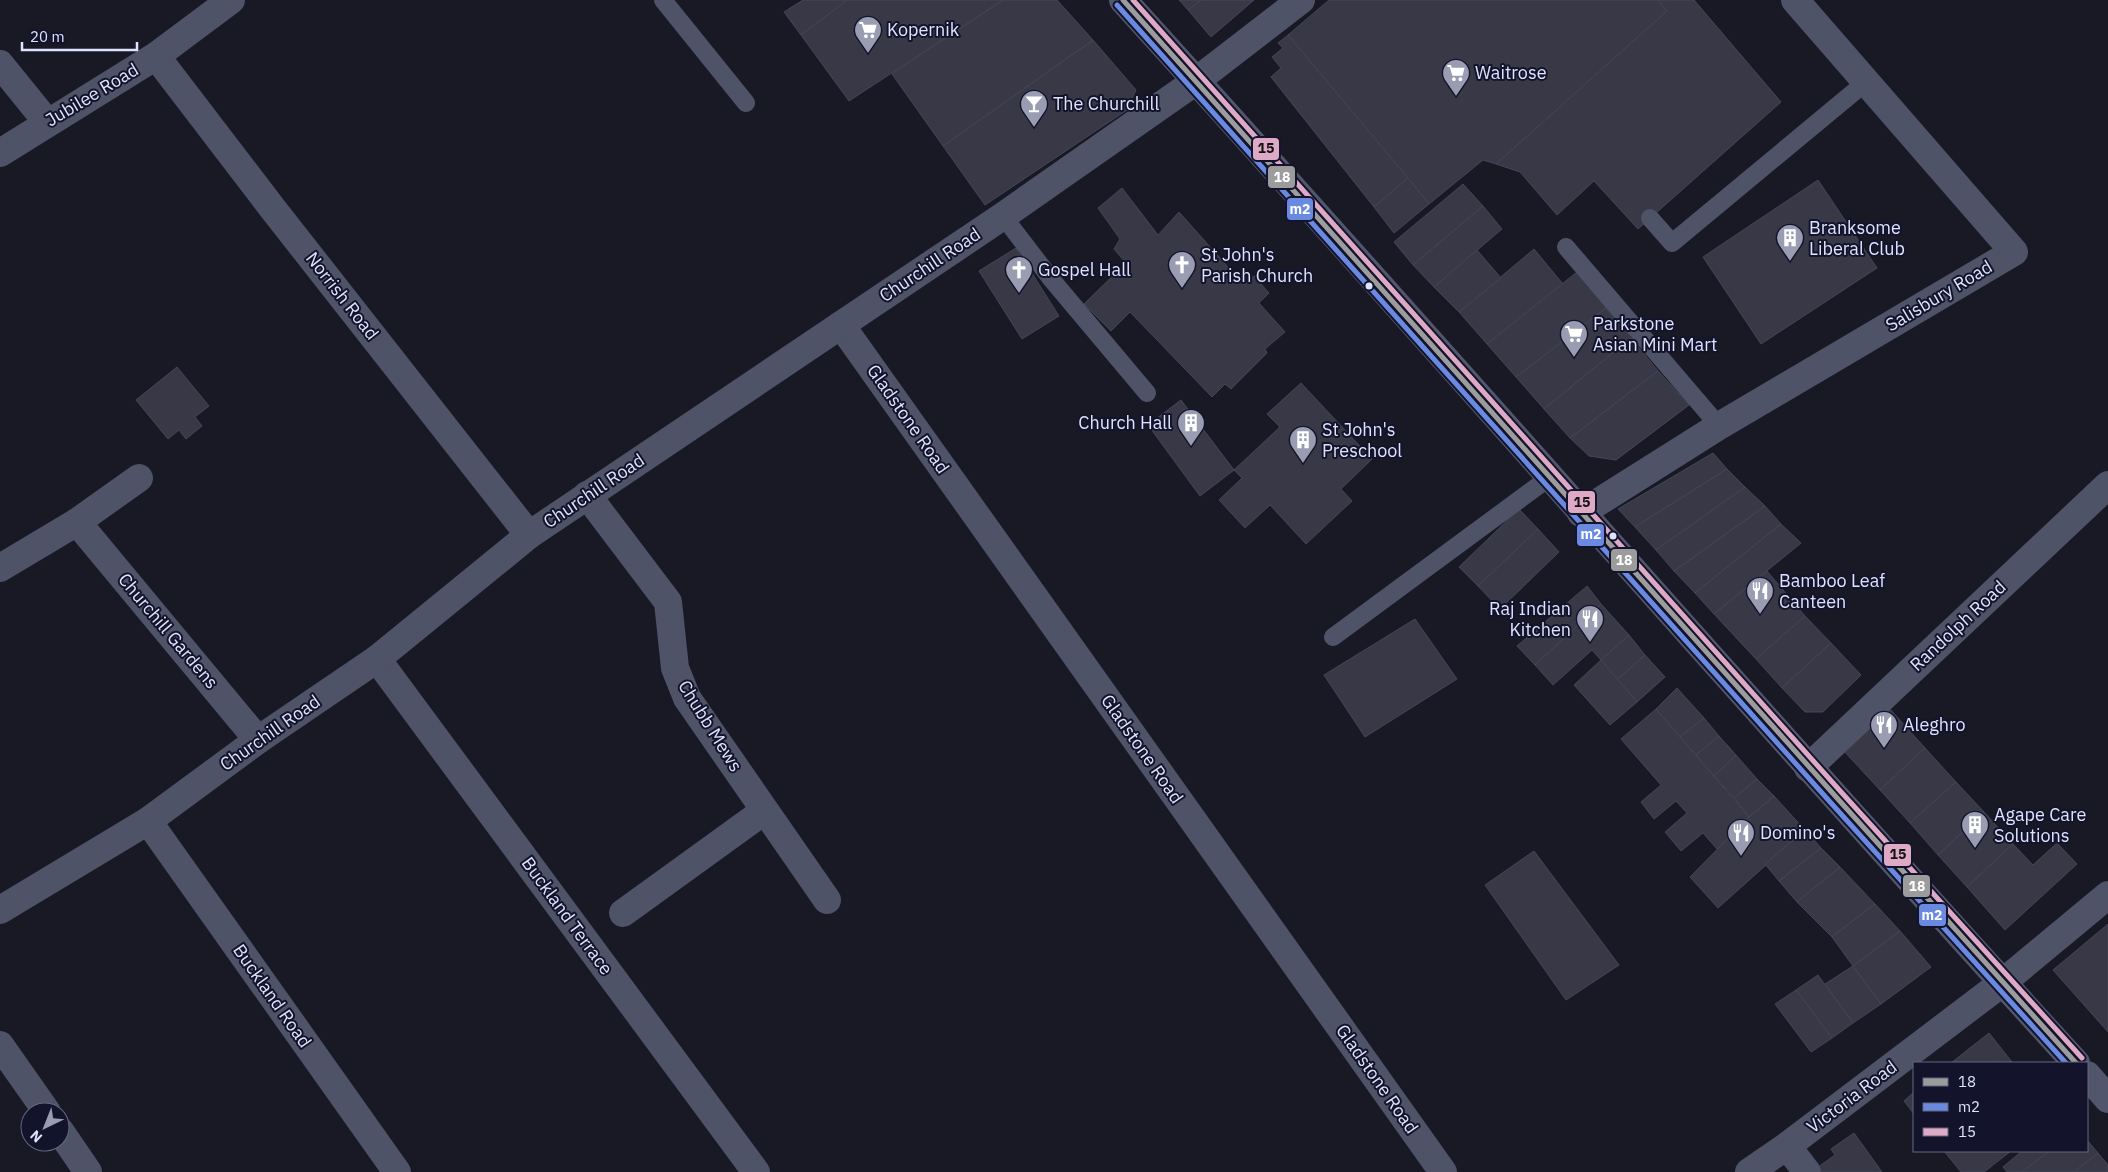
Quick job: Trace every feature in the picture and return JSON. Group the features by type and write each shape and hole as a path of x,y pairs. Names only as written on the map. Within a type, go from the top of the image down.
{"main road":[{"path":"1123,0 1808,768 2075,1062"},
{"path":"2088,1076 2108,1099"}],"street":[{"name":"Jubilee Road","path":"0,152 156,56 231,0"},
{"name":"Churchill Road","path":"0,910 148,821 258,740 377,659 529,535 1003,216 1196,81 1301,0"},
{"name":"Salisbury Road","path":"1580,513 1720,426 2014,252 1795,0"},
{"name":"Norrish Road","path":"156,56 273,209 529,535"},
{"path":"0,64 47,122"},
{"name":"Gladstone Road","path":"841,325 1443,1172"},
{"path":"0,568 77,522 139,478"},
{"name":"Randolph Road","path":"1808,768 2108,484"},
{"name":"Chubb Mews","path":"587,495 668,602 675,668 688,698 827,900"},
{"name":"Churchill Gardens","path":"77,522 258,740"},
{"name":"Buckland Terrace","path":"377,659 756,1172"},
{"path":"623,912 764,811"},
{"name":"Buckland Road","path":"148,821 397,1172"},
{"name":"Victoria Road","path":"1749,1172 1787,1146 2002,983 2108,895"},
{"path":"0,1045 40,1102"},
{"path":"70,1146 88,1172"},
{"path":"1787,1146 1807,1172"}],"lane":[{"path":"663,0 746,103"},
{"path":"1650,218 1672,243 1866,82"},
{"path":"1003,216 1052,280 1147,394"},
{"path":"1566,247 1720,426"},
{"path":"1333,637 1550,477"}],"building":[{"path":"803,0 847,0 801,35 784,12"},
{"name":"Kopernik","path":"847,0 1003,0 849,101 801,35"},
{"path":"1003,0 1057,0 1093,40 943,146 892,74"},
{"path":"1179,0 1201,0 1188,10"},
{"path":"1201,0 1254,0 1211,37 1188,10"},
{"name":"Waitrose","path":"1329,0 1658,0 1667,11 1496,164 1483,160 1429,204 1288,35"},
{"name":"Waitrose","path":"1658,0 1694,0 1781,102 1638,229 1594,181 1557,215 1520,172 1496,164 1667,11"},
{"path":"1288,35 1408,178 1374,207 1271,77 1281,68 1272,57 1283,48 1278,43"},
{"name":"The Churchill","path":"1093,40 1136,90 1127,110 985,205 943,146"},
{"path":"1408,178 1429,204 1394,233 1374,207"},
{"name":"Branksome Liberal Club","path":"1818,180 1877,268 1761,344 1703,257"},
{"path":"1463,184 1483,206 1413,265 1394,242"},
{"name":"St John's Parish Church","path":"1122,188 1158,235 1179,212 1244,285 1254,276 1269,293 1259,303 1285,332 1265,349 1267,353 1231,389 1225,384 1212,397 1130,312 1111,331 1084,304 1126,263 1114,249 1120,239 1098,208"},
{"path":"1483,206 1502,229 1434,287 1413,265"},
{"name":"Gospel Hall","path":"1016,248 1059,316 1022,339 979,271"},
{"path":"1534,249 1563,284 1487,344 1459,312"},
{"path":"1477,250 1501,278 1459,312 1434,287"},
{"path":"1577,272 1606,308 1516,377 1487,344"},
{"name":"Parkstone Asian Mini Mart","path":"1606,308 1631,338 1544,409 1516,377"},
{"path":"1631,338 1658,371 1570,438 1544,409"},
{"path":"177,367 209,406 195,417 202,426 186,439 179,430 168,439 136,400"},
{"path":"1658,371 1689,405 1616,460 1589,456 1570,438"},
{"name":"St John's Preschool","path":"1301,383 1372,459 1341,489 1352,501 1306,544 1270,505 1245,528 1219,500 1242,478 1234,470 1280,427 1267,414"},
{"name":"Church Hall","path":"1181,400 1234,470 1200,496 1148,425"},
{"path":"1713,453 1727,469 1635,527 1618,509"},
{"path":"1727,469 1745,487 1656,550 1635,527"},
{"path":"1745,487 1765,506 1674,571 1656,550"},
{"path":"1765,506 1781,524 1695,593 1674,571"},
{"path":"1519,509 1538,529 1478,586 1459,567"},
{"path":"1781,524 1801,543 1714,614 1695,593"},
{"path":"1538,529 1559,552 1500,609 1478,586"},
{"name":"Bamboo Leaf Canteen","path":"1767,571 1805,616 1756,659 1714,614"},
{"path":"1587,586 1601,604 1535,665 1517,646"},
{"name":"Raj Indian Kitchen","path":"1601,604 1629,635 1601,660 1592,650 1553,685 1535,665"},
{"path":"1805,616 1831,643 1782,688 1756,659"},
{"path":"1415,619 1457,679 1365,737 1324,675"},
{"path":"1629,635 1645,655 1617,680 1601,660"},
{"path":"1831,643 1861,675 1823,712 1805,712 1782,688"},
{"path":"1645,655 1665,677 1637,702 1617,680"},
{"path":"1601,660 1637,702 1610,725 1574,685"},
{"path":"1677,688 1704,718 1680,737 1656,709"},
{"name":"Aleghro","path":"1889,708 1925,748 1880,790 1843,750"},
{"path":"1656,709 1749,817 1717,849 1703,833 1681,851 1665,832 1687,813 1676,801 1654,819 1641,802 1661,785 1621,739"},
{"path":"1704,718 1719,736 1696,755 1680,737"},
{"path":"1719,736 1736,755 1714,776 1696,755"},
{"path":"1925,748 1956,782 1910,823 1880,790"},
{"path":"1736,755 1757,779 1734,798 1714,776"},
{"path":"1757,779 1774,796 1749,817 1734,798"},
{"path":"1956,782 1984,812 1938,855 1910,823"},
{"name":"Domino's","path":"1774,796 1805,830 1718,908 1690,877 1749,817"},
{"name":"Agape Care Solutions","path":"1984,812 2013,844 1967,887 1938,855"},
{"path":"1805,830 1821,848 1779,881 1765,864"},
{"path":"2057,843 2077,864 2005,930 1967,887 2013,844 2033,865"},
{"path":"1821,848 1840,867 1797,902 1779,881"},
{"path":"1534,851 1619,965 1566,1000 1485,885"},
{"path":"1840,867 1875,904 1832,937 1797,902"},
{"path":"1875,904 1900,931 1853,966 1832,937"},
{"path":"2108,924 2108,1032 2053,970"},
{"path":"1900,931 1931,967 1881,1004 1853,966"},
{"path":"1853,966 1881,1004 1853,1023 1825,984"},
{"path":"1818,975 1853,1023 1832,1038 1796,990"},
{"path":"1796,990 1832,1038 1811,1052 1775,1004"},
{"path":"1989,1033 2012,1062 1952,1062"},
{"path":"1913,1093 1913,1113 1904,1101"},
{"path":"1854,1133 1882,1172 1811,1172 1835,1155 1831,1149"},
{"path":"2088,1141 2098,1153 2074,1172 2022,1172 2048,1152 2088,1152"},
{"path":"1945,1152 2010,1152 1984,1172 1961,1172"},
{"path":"2021,1152 2048,1152 2022,1172 2007,1172 2003,1167"},
{"path":"2098,1153 2108,1165 2108,1172 2074,1172"}],"transit line":[{"name":"18","path":"1123,0 2075,1062"},
{"name":"15","path":"1133,0 1842,793 2082,1058"},
{"name":"m2","path":"1117,5 2065,1062"}],"place":[{"name":"Kopernik","path":"868,54"},
{"name":"Waitrose","path":"1456,97"},
{"name":"The Churchill","path":"1034,128"},
{"name":"Branksome Liberal Club","path":"1790,262"},
{"name":"St John's Parish Church","path":"1182,289"},
{"name":"Gospel Hall","path":"1019,294"},
{"name":"Parkstone Asian Mini Mart","path":"1574,358"},
{"name":"Church Hall","path":"1191,447"},
{"name":"St John's Preschool","path":"1303,464"},
{"name":"Bamboo Leaf Canteen","path":"1760,615"},
{"name":"Raj Indian Kitchen","path":"1590,643"},
{"name":"Aleghro","path":"1884,749"},
{"name":"Agape Care Solutions","path":"1975,849"},
{"name":"Domino's","path":"1741,857"}]}
